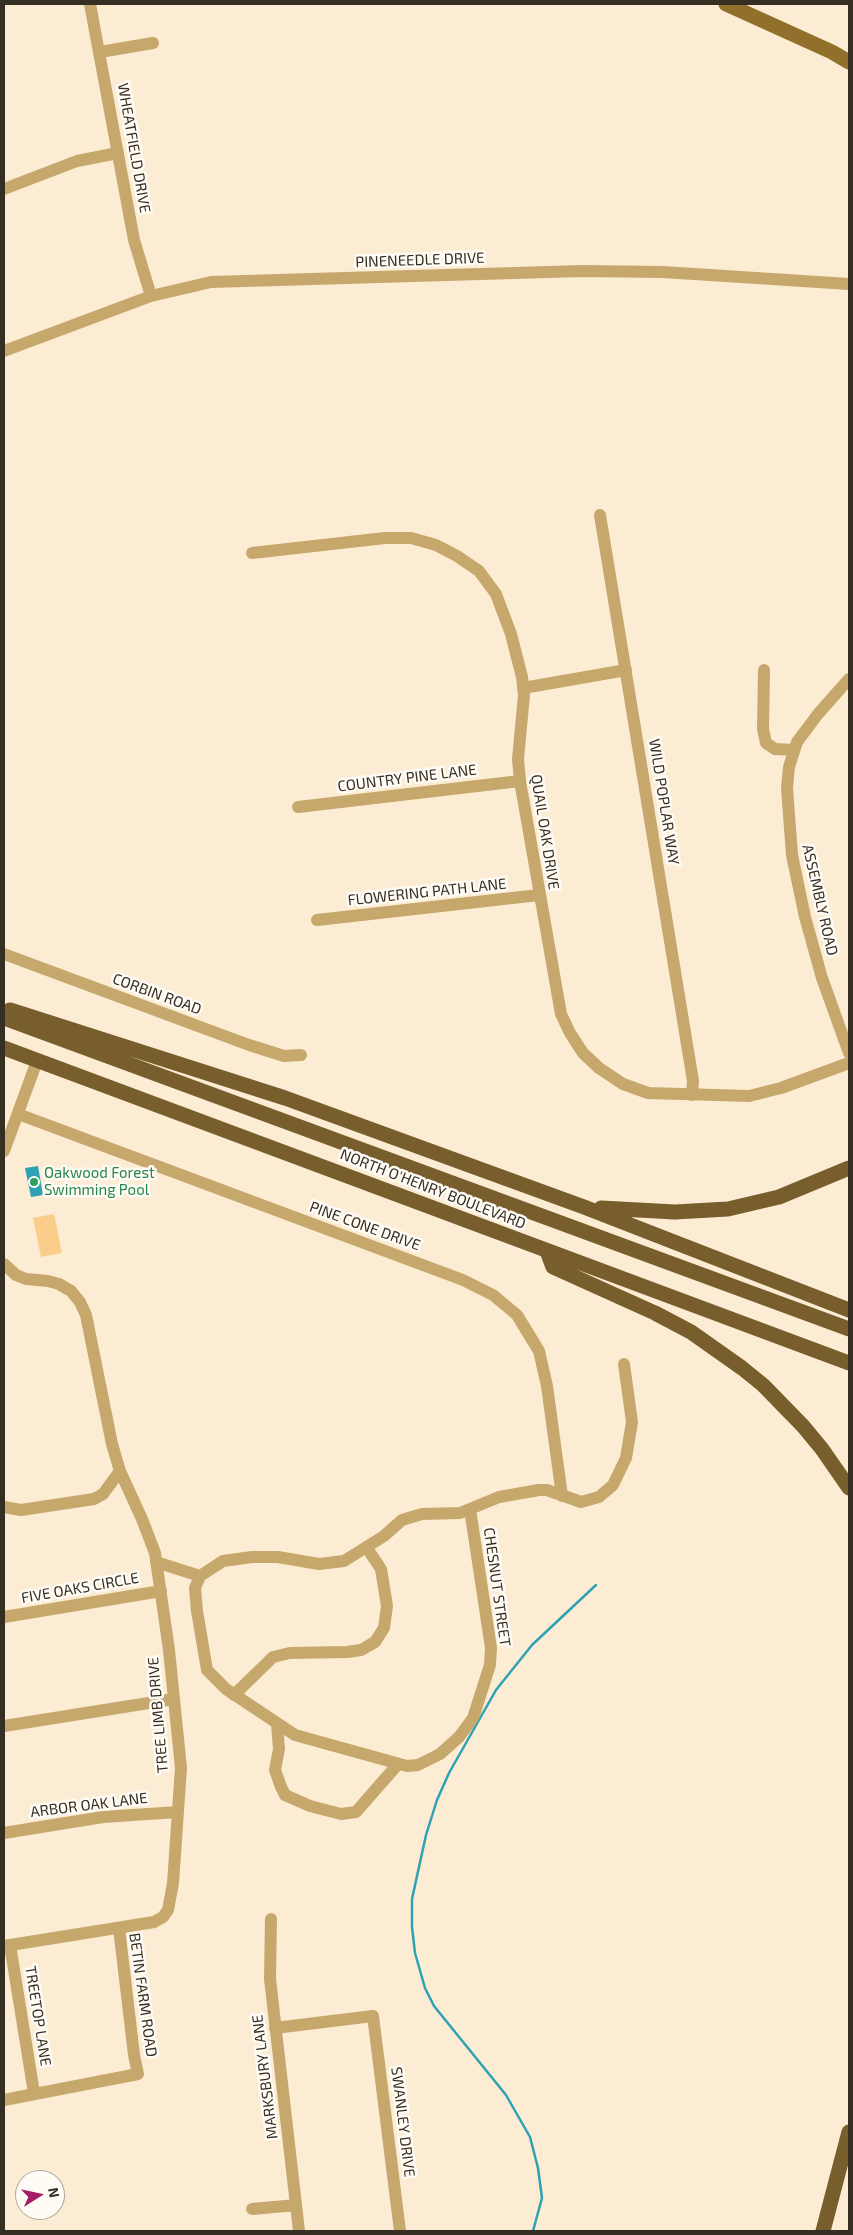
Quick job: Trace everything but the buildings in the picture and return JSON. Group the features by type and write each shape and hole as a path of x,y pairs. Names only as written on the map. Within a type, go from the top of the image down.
{"highway":[{"path":"4,1008 285,1098 584,1206 849,1310"},
{"name":"NORTH O'HENRY BOULEVARD","path":"4,1018 849,1329"},
{"name":"NORTH O'HENRY BOULEVARD","path":"4,1048 849,1363"},
{"path":"584,1206 642,1212 702,1212 728,1209 787,1195 849,1168"},
{"path":"547,1251 554,1267 655,1313 691,1332 742,1368 763,1385 803,1426 822,1449 849,1488"},
{"path":"823,2231 849,2132"}],"main road":[{"path":"726,4 832,52 849,62"}],"street":[{"name":"WHEATFIELD DRIVE","path":"90,4 134,240 151,296"},
{"path":"100,52 153,43"},
{"path":"4,189 78,161 118,153"},
{"name":"PINENEEDLE DRIVE","path":"4,351 151,296 211,282 582,271 662,272 849,284"},
{"name":"WILD POPLAR WAY","path":"600,515 693,1081 692,1095"},
{"name":"QUAIL OAK DRIVE","path":"252,553 385,538 411,538 436,546 457,556 479,571 496,594 512,634 523,688 519,734 520,781 560,1014 570,1034 583,1053 599,1068 623,1084 648,1093 750,1096 781,1088 849,1063"},
{"path":"523,688 626,670"},
{"path":"764,670 763,729 766,742 774,749 794,750"},
{"name":"ASSEMBLY ROAD","path":"849,680 808,726 794,750 788,777 787,802 795,874 813,947 849,1052"},
{"name":"COUNTRY PINE LANE","path":"298,807 520,781"},
{"name":"FLOWERING PATH LANE","path":"317,920 539,895"},
{"name":"CORBIN ROAD","path":"4,954 230,1038 284,1056 301,1055"},
{"path":"4,1147 37,1061"},
{"name":"PINE CONE DRIVE","path":"18,1114 463,1280 493,1295 517,1315 539,1350 547,1386 562,1496"},
{"name":"TREE LIMB DRIVE","path":"4,1264 16,1275 26,1279 59,1284 71,1291 80,1302 86,1315 109,1428 120,1471 142,1519 156,1562 161,1591 180,1768 173,1883 168,1910 163,1916 154,1922 118,1928"},
{"name":"CHESNUT STREET","path":"470,1509 491,1648 490,1666 473,1718 459,1737 440,1754 418,1766 407,1766 295,1735 234,1695 206,1670 195,1588 200,1576 223,1561 252,1557 278,1557 319,1564 344,1561 384,1536 402,1520 422,1514 460,1513 470,1509 499,1498 538,1490 547,1490 581,1502 599,1497 613,1484 626,1458 632,1422 624,1364"},
{"path":"4,1507 21,1510 94,1499 103,1494 120,1471"},
{"path":"234,1695 273,1657 290,1652 347,1652 361,1650 376,1642 384,1628 386,1606 381,1569 367,1548"},
{"path":"156,1562 200,1576"},
{"name":"FIVE OAKS CIRCLE","path":"4,1618 161,1591"},
{"path":"4,1726 174,1699"},
{"path":"277,1723 279,1749 275,1770 285,1795 310,1806 341,1814 356,1812 398,1764"},
{"name":"ARBOR OAK LANE","path":"4,1833 103,1817 178,1812"},
{"name":"MARKSBURY LANE","path":"271,1920 270,1979 299,2231"},
{"name":"BETIN FARM ROAD","path":"4,2100 138,2074 118,1928 7,1945"},
{"name":"TREETOP LANE","path":"7,1945 34,2093"},
{"name":"SWANLEY DRIVE","path":"275,2028 373,2016 400,2231"},
{"path":"252,2209 296,2205"}],"shaded area":[{"path":"54,1214 62,1253 41,1257 33,1218"}],"water":[{"name":"Oakwood Forest Swimming Pool","path":"38,1166 43,1195 31,1197 25,1168"}],"waterway":[{"path":"533,2231 542,2198 538,2168 530,2137 506,2095 434,2006 425,1988 415,1953 412,1927 412,1899 426,1835 437,1800 449,1773 496,1690 532,1645 596,1585"}],"place":[{"name":"Oakwood Forest Swimming Pool","path":"34,1182"}]}
